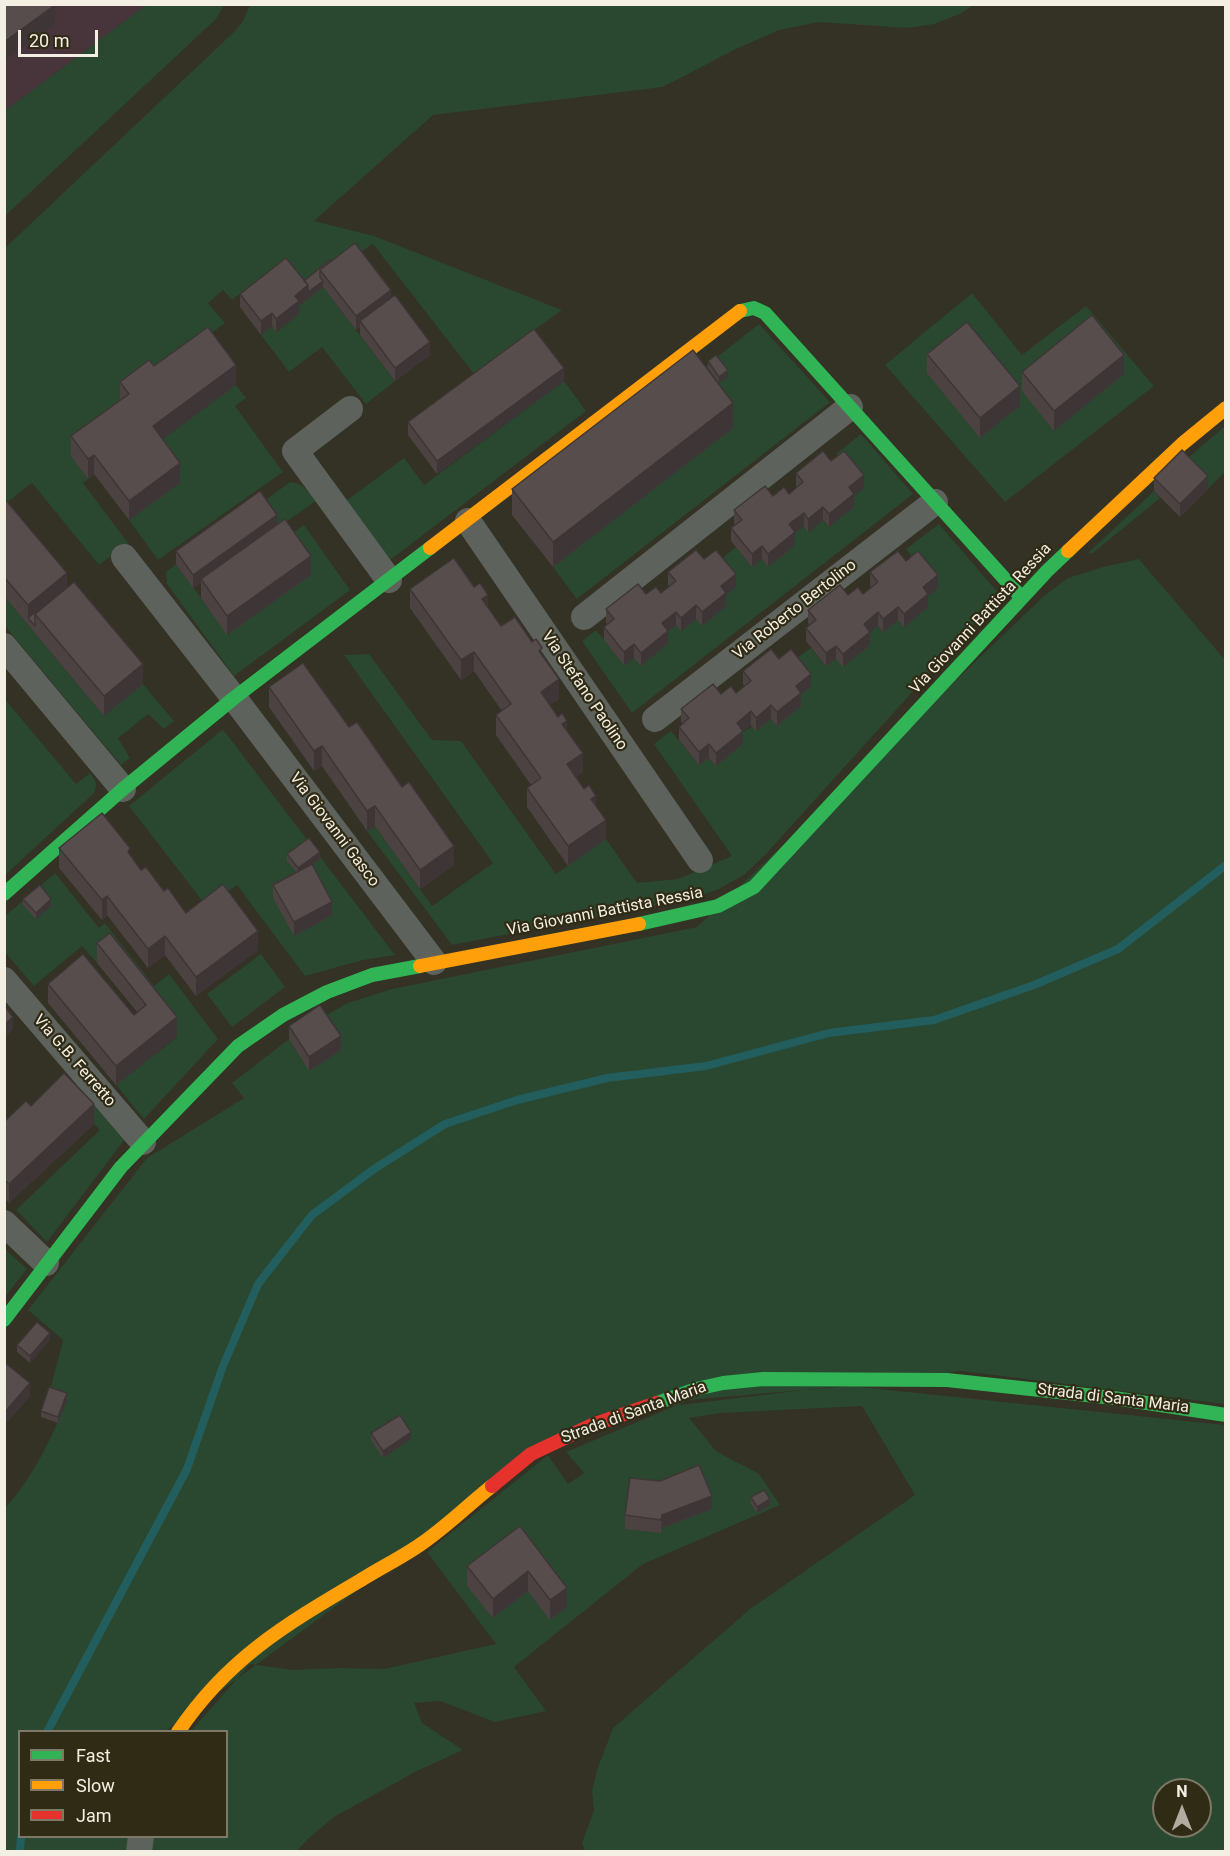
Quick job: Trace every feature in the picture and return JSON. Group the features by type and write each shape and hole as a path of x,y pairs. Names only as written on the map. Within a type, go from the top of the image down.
{"street":[{"path":"4,894 123,789 234,698 736,314 747,308 757,308 765,314 1022,597"},
{"path":"584,617 850,407"},
{"name":"Via Giovanni Battista Ressia","path":"4,1320 104,1187 143,1142 238,1046 283,1015 356,980 434,962 671,918 718,906 744,894 763,879 1022,597 1182,444 1226,408"},
{"path":"350,410 295,451 389,580"},
{"name":"Via Roberto Bertolino","path":"655,719 935,502"},
{"name":"Via Stefano Paolino","path":"468,521 700,860"},
{"path":"124,557 234,698"},
{"path":"4,646 123,789"},
{"name":"Via Giovanni Gasco","path":"234,698 434,962"},
{"name":"Via G.B. Ferretto","path":"4,980 143,1142"},
{"path":"4,1223 46,1263"},
{"name":"Strada di Santa Maria","path":"179,1730 208,1691 251,1651 297,1618 421,1544 531,1454 592,1425 696,1389 723,1383 763,1379 947,1380 1114,1398 1226,1415"}],"shaded area":[{"path":"5,5 146,5 5,111"}],"green space":[{"path":"146,5 224,5 216,19 5,216 5,111"},
{"path":"250,5 974,5 960,14 934,24 907,28 819,22 779,30 734,50 663,87 433,115 314,221 374,236 562,310 474,374 373,244 301,290 264,288 257,280 232,300 223,290 208,303 225,323 149,380 72,456 88,479 83,483 128,543 99,565 32,483 5,504 5,248 236,30"},
{"path":"323,287 395,381 366,404 322,347 289,372 261,335 272,326 277,332 298,315 295,309"},
{"path":"972,293 1022,355 1086,306 1154,386 1005,502 885,365"},
{"path":"759,324 830,402 577,599 553,567 732,428 693,376"},
{"path":"564,381 586,411 390,560 346,501 404,458 424,485"},
{"path":"236,385 246,398 235,406 283,472 158,560 129,520 180,483 153,446"},
{"path":"1225,426 1225,472 1208,489 1182,463"},
{"path":"861,434 913,494 632,713 582,641 596,630 625,665 676,625 681,631 696,619 702,625 726,606 716,563 736,547 752,567 762,559 768,567 789,537 804,526 809,532 823,520 829,527 849,501 863,488 836,454"},
{"path":"290,482 302,486 316,501 277,528 260,504"},
{"path":"1154,491 1160,498 1093,553 1088,553"},
{"path":"939,524 1000,595 766,854 744,875 717,890 679,901 452,945 367,831 375,826 432,906 493,863 344,655 369,654 432,740 461,741 556,874 606,839 637,883 678,879 732,856 654,744 671,731 699,765 709,758 716,766 744,731 771,719 777,725 801,706 791,662 811,648 826,666 878,626 883,632 898,620 904,627 928,607 923,600 938,588 906,549"},
{"path":"304,525 350,590 234,676 167,584 166,572 176,564 228,635 285,539"},
{"path":"1139,559 1225,660 1225,1404 962,1371 596,1415 167,1730 18,1730 18,1838 129,1838 127,1851 5,1851 4,1508 32,1473 49,1442 67,1400 49,1394 63,1340 28,1310 147,1158 244,1098 232,1083 289,1039 309,1070 320,1018 348,1003 392,989 697,927 1044,596 1068,578"},
{"path":"4,596 104,716 143,684 174,721 164,729 148,714 118,738 130,758 121,765 5,626"},
{"path":"4,698 76,784 90,773 96,785 94,793 4,876"},
{"path":"222,730 395,955 363,960 305,976 237,885 207,907 129,806"},
{"path":"55,873 99,928 105,923 154,986 169,974 218,1039 144,1119 116,1085 177,1037 110,953 97,963 82,946 34,986 5,952 4,917"},
{"path":"261,954 285,987 232,1027 207,994"},
{"path":"76,1082 125,1139 47,1242 16,1210 100,1130 64,1093"},
{"path":"4,1248 27,1269 4,1298"},
{"path":"850,1386 1225,1425 1225,1851 585,1851 582,1843 594,1810 592,1791 597,1770 613,1728 750,1609 915,1495 862,1406 720,1413 689,1418 716,1451 759,1474 780,1505 643,1564 514,1667 546,1711 495,1722 440,1701 414,1703 422,1723 463,1750 415,1772 334,1817 297,1851 151,1852 153,1838 228,1838 228,1730 192,1730 250,1664 292,1670 384,1669 496,1644 427,1552 548,1455 568,1484 584,1473 566,1452 689,1400"}],"building":[{"path":"4,4 55,4 55,5 4,42"},
{"path":"355,243 391,290 356,316 320,270"},
{"path":"286,258 308,285 295,296 299,301 276,319 272,313 261,321 240,294"},
{"path":"330,260 320,270 320,277 323,281 308,292 308,285 304,281"},
{"path":"395,295 430,342 395,368 360,321"},
{"path":"1092,315 1124,355 1054,411 1022,372"},
{"path":"967,322 1020,386 980,418 927,354"},
{"path":"208,327 236,365 153,426 180,463 129,501 94,455 88,459 71,436 129,394 120,382 149,360 154,366"},
{"path":"534,329 564,368 437,461 408,422"},
{"path":"693,350 733,403 553,542 512,489"},
{"path":"716,355 728,370 719,377 708,361"},
{"path":"1182,450 1208,476 1180,504 1154,478"},
{"path":"823,451 831,461 844,451 864,475 849,487 854,494 829,514 823,507 808,519 804,513 789,524 795,532 768,554 762,546 752,554 731,528 742,520 734,510 765,486 773,496 784,487 789,494 803,482 796,473"},
{"path":"260,491 277,515 193,575 176,551"},
{"path":"4,498 67,573 28,605 4,577"},
{"path":"285,519 311,556 227,616 201,579"},
{"path":"696,550 704,559 716,550 736,574 721,586 726,593 702,612 696,605 681,618 676,612 662,623 668,631 641,653 634,644 624,652 604,627 614,619 606,609 638,584 646,594 656,587 661,593 676,581 668,572"},
{"path":"898,551 906,561 918,551 938,575 923,587 928,594 904,614 898,607 883,619 878,612 864,624 870,632 843,654 836,646 826,653 806,628 816,620 808,610 840,585 848,595 858,587 863,594 878,582 870,572"},
{"path":"454,558 474,587 480,583 488,595 482,599 501,626 515,617 532,642 536,639 542,648 539,651 559,679 541,692 558,717 562,713 567,721 562,724 583,753 567,764 584,789 589,785 596,796 591,799 606,820 568,846 527,788 541,778 496,715 511,704 474,652 461,660 410,589"},
{"path":"74,582 143,664 104,696 35,614"},
{"path":"67,586 35,614 35,626 28,618"},
{"path":"771,649 779,659 791,649 811,674 796,686 801,693 777,712 771,705 756,718 751,711 737,723 743,731 716,753 709,744 699,752 679,727 689,718 681,709 713,684 721,694 731,686 736,693 751,681 743,671"},
{"path":"303,663 349,727 357,722 402,787 409,782 454,846 420,870 375,806 367,811 322,746 314,751 269,687"},
{"path":"102,813 130,848 128,852 141,870 146,867 164,891 168,888 186,913 223,884 258,931 196,977 165,936 148,949 107,896 102,900 59,848"},
{"path":"309,838 320,852 298,868 287,854"},
{"path":"312,864 332,902 294,922 273,885"},
{"path":"40,885 51,899 36,913 23,899"},
{"path":"110,933 177,1017 116,1066 48,984 83,954 134,1015 146,1005 97,943"},
{"path":"320,1005 341,1036 309,1057 289,1026"},
{"path":"4,1006 13,1017 4,1025"},
{"path":"64,1073 94,1104 9,1184 4,1179 4,1129 6,1128 4,1122 26,1101 31,1106"},
{"path":"37,1322 50,1333 30,1356 17,1345"},
{"path":"4,1362 30,1383 4,1413"},
{"path":"49,1387 67,1393 58,1417 41,1411"},
{"path":"400,1415 411,1432 383,1451 371,1433"},
{"path":"699,1465 712,1496 662,1515 661,1520 625,1515 630,1478 660,1481"},
{"path":"764,1490 770,1499 757,1507 751,1497"},
{"path":"520,1526 567,1588 550,1600 528,1571 493,1599 467,1566"}],"waterway":[{"path":"48,1730 187,1469 223,1366 258,1284 312,1215 374,1169 445,1124 517,1100 607,1078 706,1066 829,1033 934,1020 1034,985 1118,949 1226,865"},
{"path":"20,1852 21,1838"}],"traffic: fast":[{"path":"740,311 754,308 765,313 1021,597"},
{"path":"4,894 123,789 234,698 430,548"},
{"path":"639,924 718,906 754,887 1068,551"},
{"path":"4,1320 121,1167 238,1046 283,1015 327,992 372,975 420,966"},
{"path":"657,1403 696,1389 723,1383 763,1379 947,1380 1114,1398 1226,1415"}],"traffic: slow":[{"path":"430,548 740,311"},
{"path":"1068,551 1182,444 1226,408"},
{"path":"420,966 639,924"},
{"path":"179,1730 218,1682 263,1643 312,1610 421,1544 492,1486"}],"traffic: jam":[{"path":"492,1486 531,1454 592,1425 657,1403"}]}
